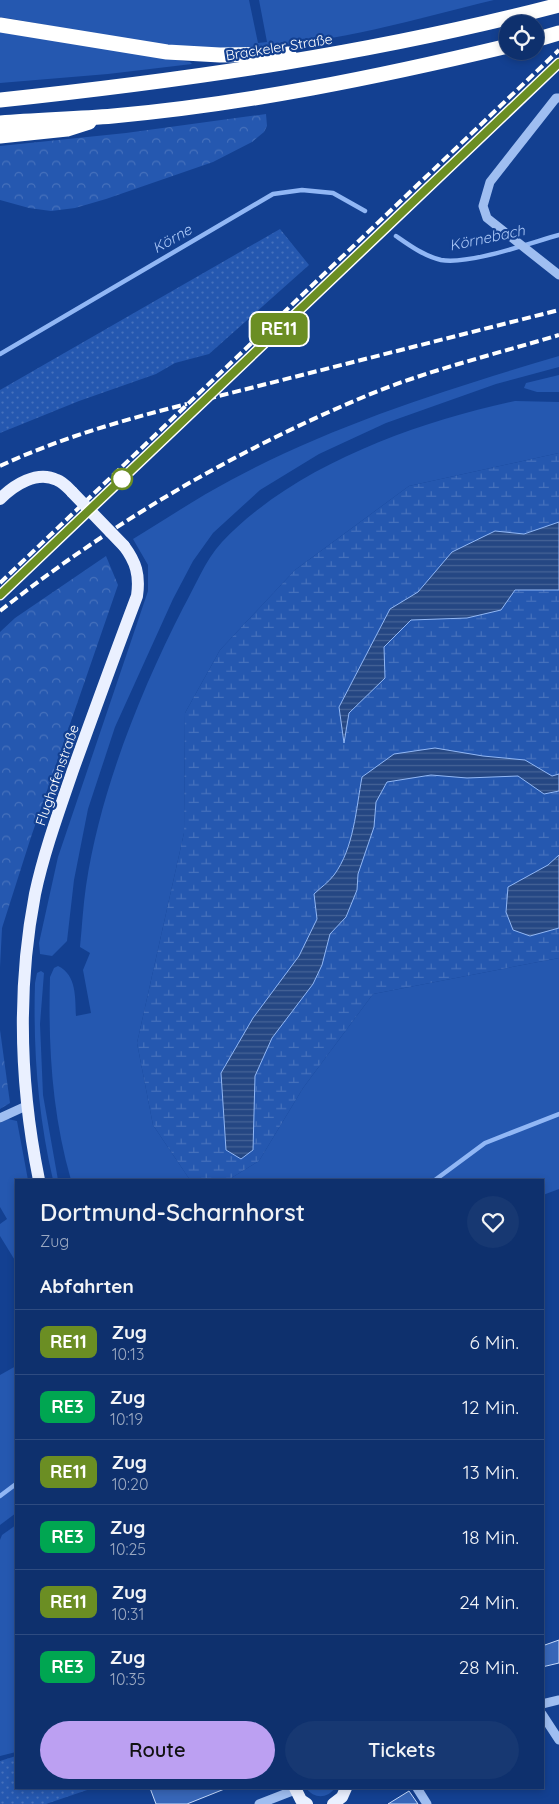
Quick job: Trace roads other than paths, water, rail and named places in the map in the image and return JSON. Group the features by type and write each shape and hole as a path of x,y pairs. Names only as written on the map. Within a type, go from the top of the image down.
{"highway":[{"name":"Brackeler Straße","path":"0,100 229,72 356,51 468,28 559,5"},
{"path":"0,24 166,52 220,56 356,51"},
{"path":"544,37 559,33"},
{"path":"0,123 112,116 318,87 499,48"},
{"path":"0,136 67,129 112,116"}],"main road":[{"name":"Flughafenstraße","path":"0,499 13,488 29,479 45,476 58,480 124,546 133,559 138,571 136,596 56,819 31,917 23,1004 26,1106 39,1179"},
{"path":"295,1789 307,1804"},
{"path":"333,1804 342,1797 346,1789"}],"street":[{"path":"559,98 556,98 490,182 483,206 487,218 559,275"},
{"path":"0,1118 26,1106"},
{"path":"544,1704 559,1700"},
{"path":"544,1717 559,1740"},
{"path":"259,1804 295,1789"},
{"path":"418,1789 427,1804"}],"waterway":[{"name":"Körne","path":"0,354 273,194 302,190 333,193 365,211"},
{"name":"Körnebach","path":"396,236 429,256 453,261 500,252 559,235"},
{"path":"436,1179 485,1143 559,1114"},
{"path":"0,1496 15,1485"}],"railway":[{"path":"0,583 559,50"},
{"path":"0,595 559,63"},
{"path":"207,399 559,310"},
{"path":"0,611 89,546 135,516 229,461 278,436 400,383 559,335"},
{"path":"0,466 92,430 187,404"}],"train":[{"name":"RE11","path":"0,595 559,63"}]}
